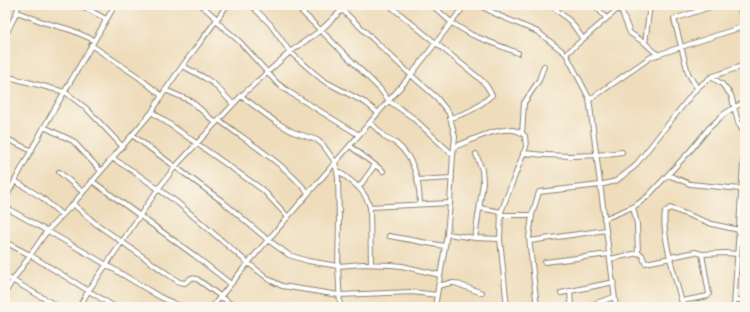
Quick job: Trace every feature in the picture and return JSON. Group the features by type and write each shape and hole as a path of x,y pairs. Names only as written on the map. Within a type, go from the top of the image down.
{"street":[{"path":"5,36 18,5"},
{"path":"80,5 106,19"},
{"path":"5,199 44,127 115,5"},
{"path":"201,5 240,42 268,74 289,92 359,135"},
{"path":"5,293 47,232 152,112 161,95 227,5"},
{"path":"251,5 270,24 290,52 324,81 356,97 378,113"},
{"path":"295,5 380,89 389,101 412,117 453,155"},
{"path":"337,5 436,97 449,113 455,137 447,234 436,295 437,307"},
{"path":"79,307 89,290 175,167 233,104 268,74 290,52 321,30 347,5"},
{"path":"389,5 435,44 479,78 486,85 492,95 465,114 450,118"},
{"path":"432,5 452,23 472,35 518,53"},
{"path":"212,307 308,193 411,75 465,5"},
{"path":"479,5 538,32 566,54 589,100 604,219 614,282 616,307"},
{"path":"551,5 571,22 584,38"},
{"path":"595,5 606,18"},
{"path":"645,43 650,5"},
{"path":"697,88 688,73 674,19 716,5"},
{"path":"589,100 651,57 745,26 739,5"},
{"path":"566,54 619,6 630,33 645,43 658,55"},
{"path":"16,12 71,30 94,40"},
{"path":"91,45 137,76 161,95"},
{"path":"537,307 530,241 532,215 539,192 600,186 616,181 634,167 697,88 711,77 745,65"},
{"path":"182,66 214,84 233,104"},
{"path":"522,134 524,103 539,80 544,66"},
{"path":"5,76 65,92 87,110 122,146"},
{"path":"711,77 722,84 731,94 738,122 745,135"},
{"path":"165,90 191,101 276,162 293,176 308,193"},
{"path":"242,96 276,122 294,132 317,140 323,144 335,162 337,170 339,220 338,266 340,307"},
{"path":"604,219 633,207 646,197 668,175 709,128 724,114 745,102"},
{"path":"152,112 263,190 288,217"},
{"path":"370,123 386,138 404,151 412,163 418,180 420,203"},
{"path":"44,127 73,141 101,171"},
{"path":"454,147 489,133 501,130 510,130 525,136 526,142 524,153 500,213 500,239 507,307"},
{"path":"132,135 222,201 268,240 289,255 308,261 338,266 371,264 402,266 440,275"},
{"path":"5,138 32,150"},
{"path":"350,146 383,171"},
{"path":"524,153 544,156 596,156 622,152"},
{"path":"734,307 741,189 745,153"},
{"path":"475,238 483,178 482,170 476,154"},
{"path":"112,158 178,203 248,263 270,280 282,286 340,295 412,292 436,295"},
{"path":"359,187 375,165"},
{"path":"337,170 359,187 367,197 370,207 371,264"},
{"path":"60,172 82,192"},
{"path":"668,175 690,184 741,189"},
{"path":"418,180 452,178"},
{"path":"14,181 41,197 62,215"},
{"path":"92,181 231,284"},
{"path":"370,207 450,202"},
{"path":"73,204 96,223 179,282 185,283 189,279 194,278 235,307"},
{"path":"5,207 160,297 182,307"},
{"path":"633,207 637,224 638,253"},
{"path":"480,208 500,213 532,215"},
{"path":"683,307 664,221 665,212 670,208 712,224 739,230"},
{"path":"530,241 606,230"},
{"path":"447,234 475,238 500,239"},
{"path":"389,236 444,246"},
{"path":"5,242 30,255 115,307"},
{"path":"545,262 638,253 642,255 645,263 695,252 702,254 737,254"},
{"path":"682,301 708,296 709,294 702,254"},
{"path":"5,276 59,307"},
{"path":"561,293 614,282"},
{"path":"438,286 455,283 482,293"},
{"path":"570,291 571,307"},
{"path":"585,307 614,297"},
{"path":"735,300 745,299"},
{"path":"252,307 256,307"}]}
